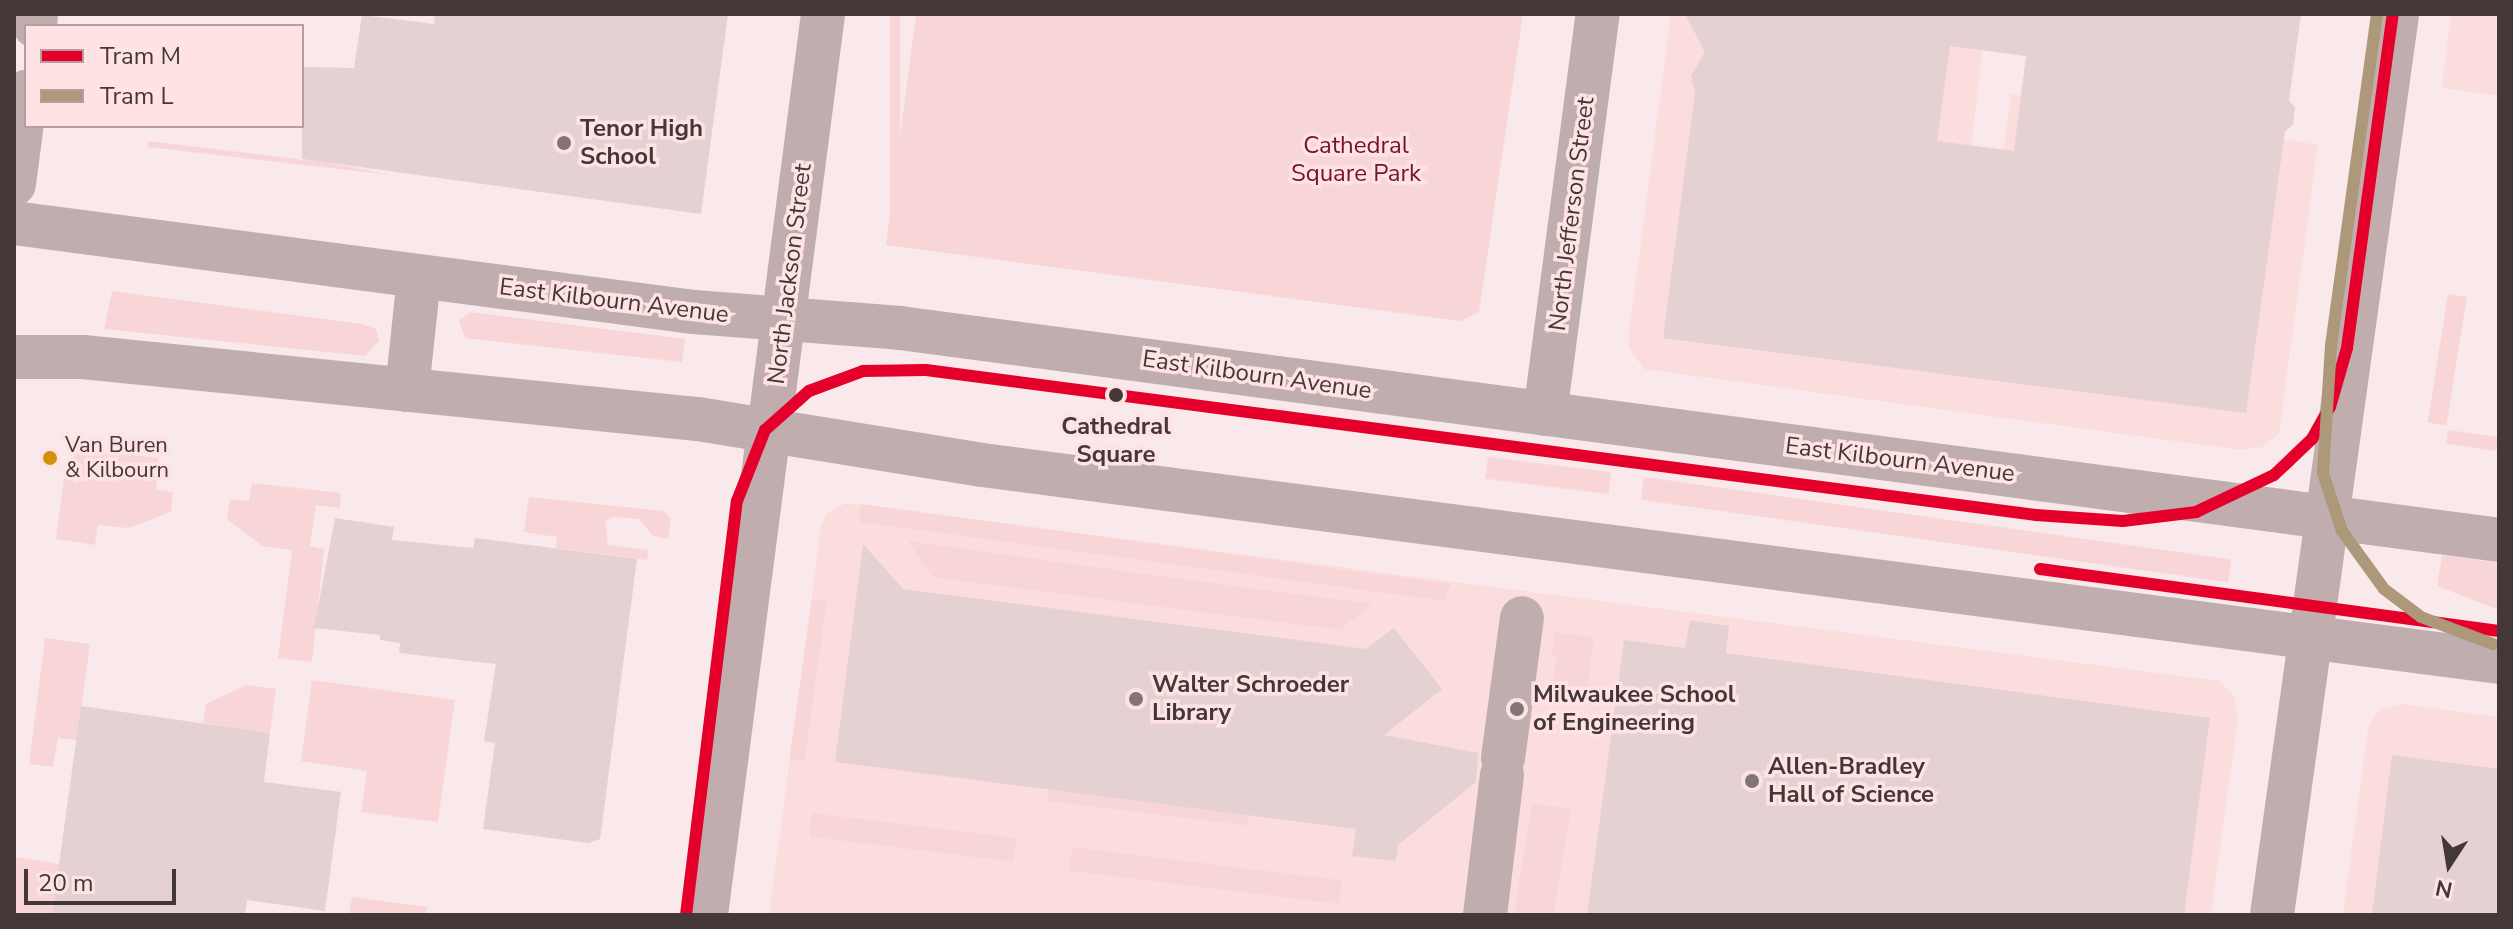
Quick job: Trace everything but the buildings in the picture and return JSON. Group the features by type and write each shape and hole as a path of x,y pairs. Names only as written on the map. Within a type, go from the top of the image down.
{"main road":[{"name":"North Jackson Street","path":"706,915 823,14"},
{"path":"2272,915 2397,14"},
{"path":"14,184 24,107"}],"street":[{"name":"North Jefferson Street","path":"1545,414 1598,14"},
{"name":"East Kilbourn Avenue","path":"14,223 419,278 785,319 900,328 2499,540"},
{"path":"407,390 419,278"},
{"path":"14,357 83,357 769,431 982,465 2499,662"},
{"path":"1485,915 1522,618"}],"shaded area":[{"path":"1671,14 1987,14 1971,147 2003,151 2011,94 2318,145 2279,433 2263,447 2241,450 1644,369 1629,348 1629,332"},
{"path":"2451,14 2499,14 2499,96 2442,88"},
{"name":"Milwaukee School of Engineering","path":"846,503 2219,681 2235,698 2238,718 2211,915 769,915 821,526 826,514"},
{"path":"2403,704 2499,717 2499,915 2343,915 2368,728 2380,709"}],"green space":[{"path":"890,14 900,14 900,242 890,242"},
{"name":"Cathedral Square Park","path":"916,14 1523,14 1479,312 1460,321 886,245"},
{"path":"148,141 330,163 391,175 148,147"},
{"path":"112,291 362,324 376,329 379,341 365,356 104,329"},
{"path":"2448,294 2467,297 2446,425 2428,422"},
{"path":"470,312 685,339 682,362 465,338 459,320"},
{"path":"2448,430 2499,437 2497,451 2446,444"},
{"path":"81,450 159,458 156,489 173,492 171,512 128,528 98,525 95,545 56,539 66,463"},
{"path":"1488,457 1611,472 1608,494 1485,479"},
{"path":"1644,477 2231,560 2228,582 1641,500"},
{"path":"252,483 341,493 340,508 316,505 310,546 324,549 312,662 278,658 292,550 262,546 227,519 230,499 249,501"},
{"path":"529,497 664,511 671,519 668,539 653,536 639,519 613,517 605,520 608,545 649,550 647,560 556,548 557,537 524,532"},
{"path":"861,504 1451,584 1444,601 859,522"},
{"path":"908,541 1373,604 1340,630 932,577"},
{"path":"2442,555 2499,563 2499,610 2437,586"},
{"path":"812,599 827,601 804,762 789,759"},
{"path":"1555,632 1594,637 1585,705 1546,700 1558,658 1552,656"},
{"path":"45,638 90,644 77,740 58,738 53,767 29,764"},
{"path":"312,680 455,700 438,822 361,812 367,771 301,761"},
{"path":"246,685 276,689 270,733 203,723 206,704"},
{"path":"1049,789 1249,813 1247,825 1048,801"},
{"path":"1532,803 1571,809 1554,915 1514,915"},
{"path":"812,813 1016,838 1014,862 809,837"},
{"path":"1072,847 1342,880 1339,904 1069,871"},
{"path":"16,857 59,864 52,915 14,915"},
{"path":"352,897 427,907 426,915 349,915"}],"tram line":[{"name":"L","path":"2377,14 2331,346 2323,473 2342,531 2384,589 2421,617 2493,644"},
{"name":"M","path":"686,915 737,501 765,430 809,391 863,371 926,370 2036,515 2123,521 2196,512 2274,475 2312,439 2330,407 2347,348 2393,14"},
{"name":"M","path":"2040,569 2499,631"}],"place":[{"name":"Tenor High School","path":"564,143"},
{"name":"Cathedral Square","path":"1116,395"},
{"name":"Van Buren & Kilbourn","path":"50,458"},
{"name":"Walter Schroeder Library","path":"1136,699"},
{"name":"Milwaukee School of Engineering","path":"1517,709"},
{"name":"Allen-Bradley Hall of Science","path":"1752,781"}]}
